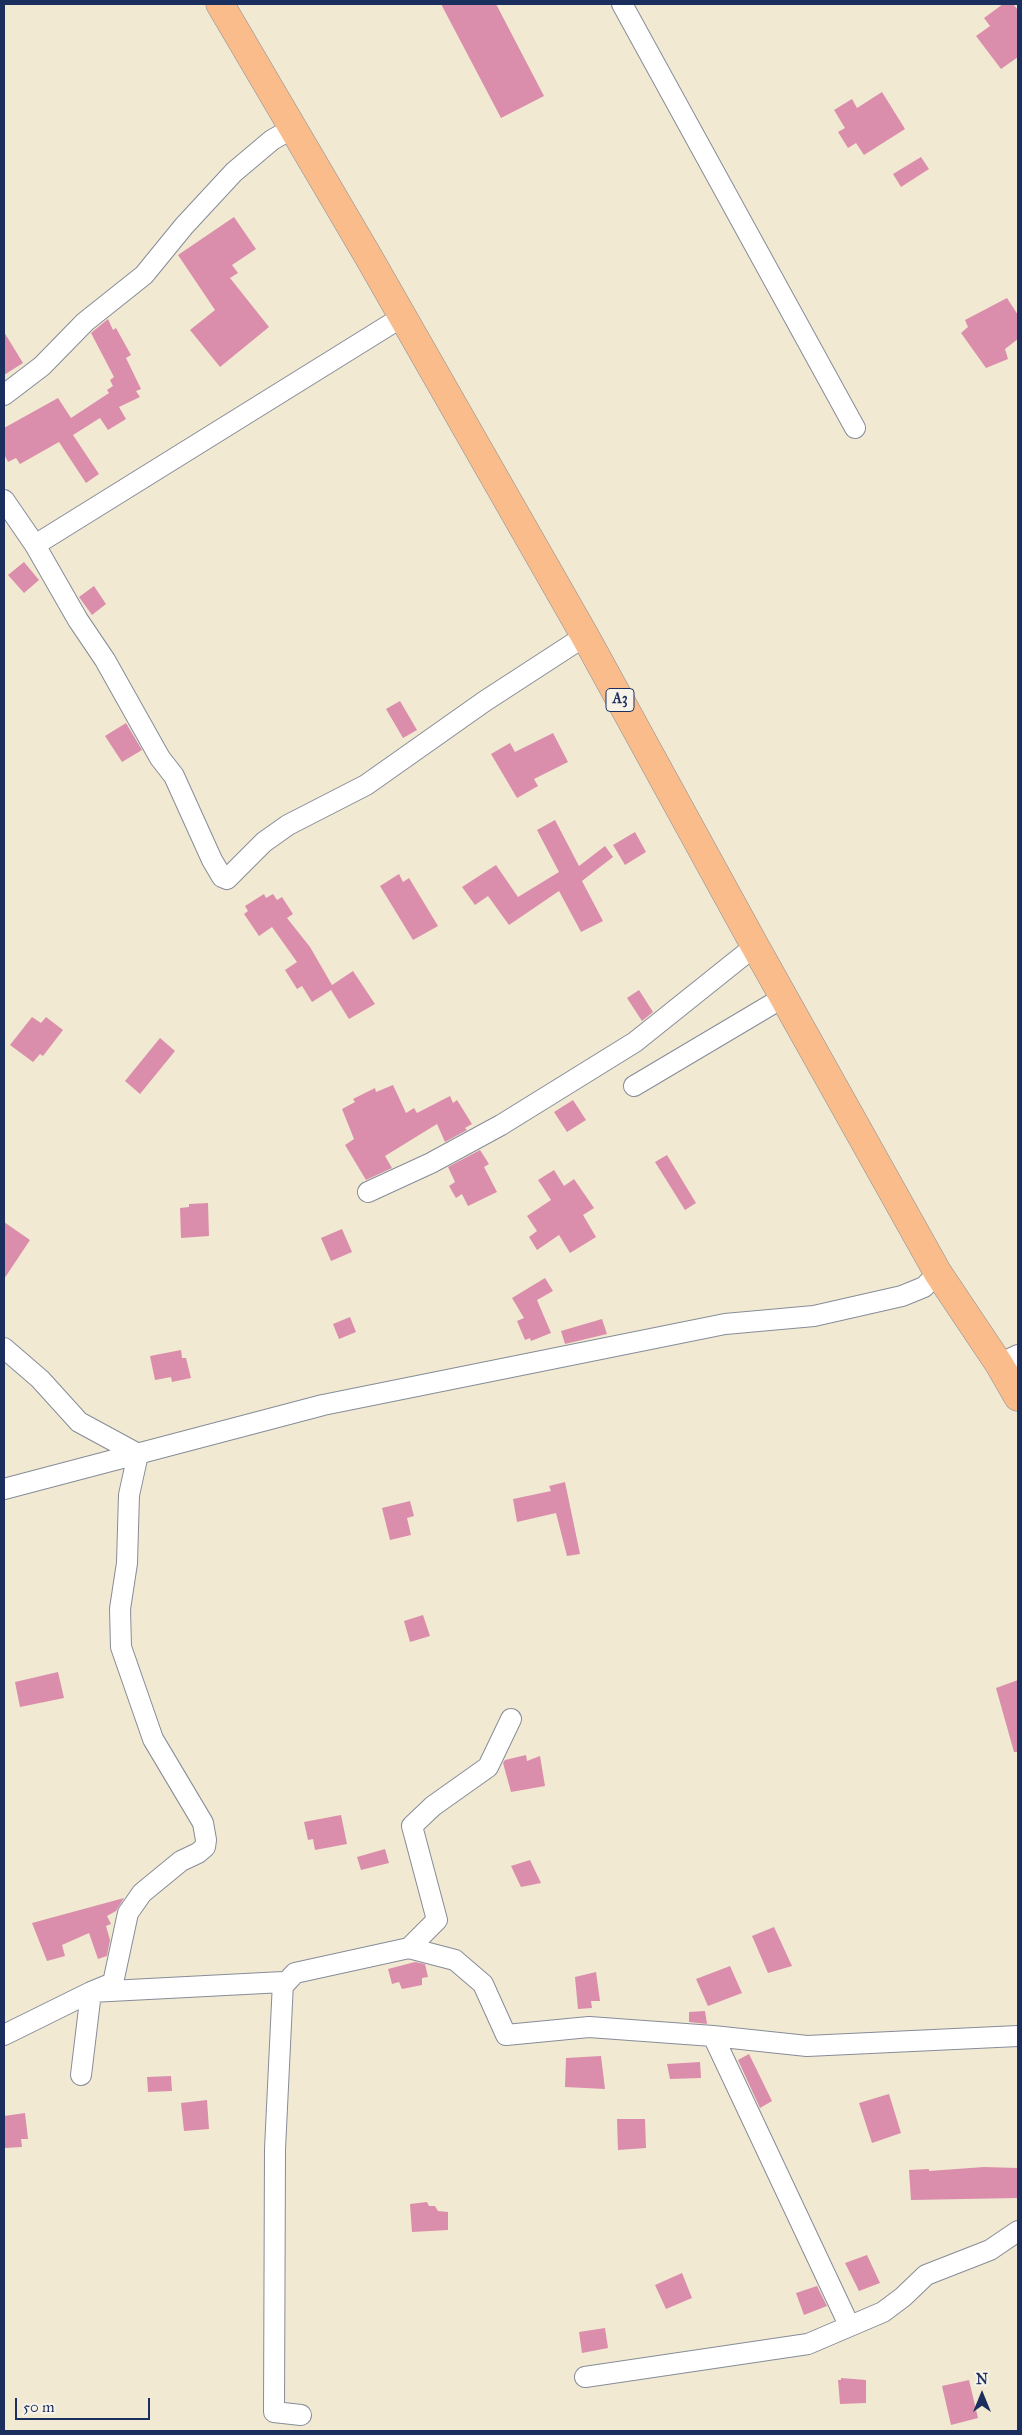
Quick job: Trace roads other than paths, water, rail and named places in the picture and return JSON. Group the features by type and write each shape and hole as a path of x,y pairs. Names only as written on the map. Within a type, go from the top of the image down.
{"highway":[{"name":"A3","path":"220,4 586,636 755,946 938,1273 1009,1360 1018,1397"}],"street":[{"path":"622,4 855,428"},
{"path":"4,395 42,366 85,322 144,275 184,226 234,172 272,140 293,128"},
{"path":"35,545 402,317"},
{"path":"4,500 35,545 78,620 105,660 160,758 174,776 212,860 222,876 227,879 264,842 288,825 366,785 485,701 586,636"},
{"path":"368,1192 431,1164 501,1125 635,1042 755,946"},
{"path":"634,1086 784,997"},
{"path":"4,1489 323,1406 725,1324 814,1316 912,1293 924,1287 938,1273"},
{"path":"4,1348 40,1379 80,1422 138,1454"},
{"path":"4,2035 113,1983 128,1913 142,1893 181,1862 205,1847 206,1840 202,1823 154,1739 121,1648 120,1609 127,1562 129,1495 138,1454"},
{"path":"410,1948 437,1920 412,1826 433,1806 488,1767 511,1719"},
{"path":"283,1986 295,1973 410,1948 455,1960 483,1984 506,2035 589,2027 713,2036 807,2046 1018,2036"},
{"path":"91,1992 283,1982 275,2149 274,2412 301,2415"},
{"path":"81,2074 91,1992"},
{"path":"713,2036 849,2325"},
{"path":"586,2377 808,2344 892,2306 926,2275 990,2250 1018,2231"}]}
